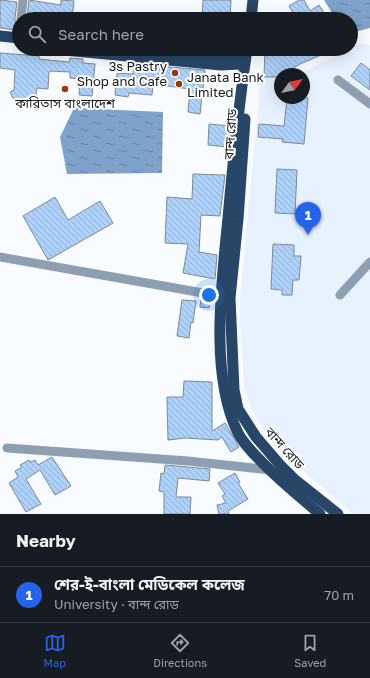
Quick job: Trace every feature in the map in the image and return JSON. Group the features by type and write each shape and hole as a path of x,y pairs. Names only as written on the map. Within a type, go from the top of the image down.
{"highway":[{"path":"252,12 254,0"},
{"path":"0,36 12,37"},
{"path":"0,44 12,45"},
{"path":"127,56 221,65 240,64 245,61"},
{"path":"212,56 245,61"},
{"path":"245,61 246,56"},
{"name":"বান্দ রোড","path":"245,61 239,99 220,296 224,388 230,416 239,435 271,470 320,514"},
{"name":"বান্দ রোড","path":"245,61 246,101 238,219 230,298 234,390 238,409 256,437 294,479 338,514"}],"street":[{"path":"22,12 23,0"},
{"path":"338,80 370,104"},
{"path":"0,257 220,296"},
{"path":"340,294 370,262"},
{"path":"7,448 181,460 271,470"}],"shaded area":[{"path":"358,44 370,45 370,514 353,514 276,447 262,427 250,406 244,385 240,324 240,298 261,76 274,76 274,104 310,104 310,69 334,56 358,56"}],"water":[{"path":"324,0 370,0 370,28 358,31 358,12 332,12"},
{"path":"74,108 163,112 162,173 67,174 60,137"}],"building":[{"path":"0,0 17,2 16,12 12,12 12,30 0,28"},
{"path":"29,0 61,5 61,0 74,1 73,12 28,12"},
{"path":"203,0 231,0 230,12 202,12"},
{"path":"299,0 304,0 310,11 319,5 324,12 293,12 289,6"},
{"path":"0,53 12,54 12,56 39,56 39,59 69,62 70,58 83,59 83,63 95,64 92,96 79,95 80,79 70,78 70,72 51,71 49,72 48,89 37,88 36,95 29,104 16,104 10,92 14,90 15,70 0,68"},
{"path":"265,56 319,56 294,68 274,68 274,77 264,77"},
{"path":"361,63 370,70 370,90 351,76"},
{"path":"134,64 205,70 200,114 188,112 190,89 153,84 152,95 129,93 128,97 115,95 117,73 133,74"},
{"path":"286,104 307,104 304,144 282,142 283,139 258,137 259,124 284,126"},
{"path":"209,124 230,126 228,147 208,145"},
{"path":"277,169 297,170 295,214 275,213"},
{"path":"193,174 225,175 220,216 201,215 199,252 217,255 215,279 183,273 188,244 165,243 167,197 192,199"},
{"path":"55,197 68,220 100,201 113,223 48,260 23,216"},
{"path":"273,244 294,245 294,256 301,256 299,280 293,280 292,295 282,295 282,290 271,289"},
{"path":"201,299 210,300 209,308 200,307"},
{"path":"182,300 196,301 189,338 177,336"},
{"path":"184,381 212,382 212,431 225,423 239,447 231,452 222,437 218,440 185,438 168,440 167,397 183,397"},
{"path":"52,457 71,486 55,495 40,470 26,479 41,504 26,512 9,483 18,477 15,471 22,467 20,465 29,460 31,462 35,460 38,465"},
{"path":"165,465 210,469 209,481 178,478 176,497 191,497 190,514 164,514 164,492 159,491 161,473 164,474"},
{"path":"235,473 240,482 238,483 248,499 228,511 229,514 219,514 217,505 226,503 222,496 225,494 218,483"}],"place":[{"name":"3s Pastry Shop and Cafe","path":"175,73"},
{"name":"Janata Bank Limited","path":"179,84"},
{"name":"কারিতাস বাংলাদেশ","path":"65,89"},
{"name":"শের-ই-বাংলা মেডিকেল কলেজ","path":"308,235"}]}
